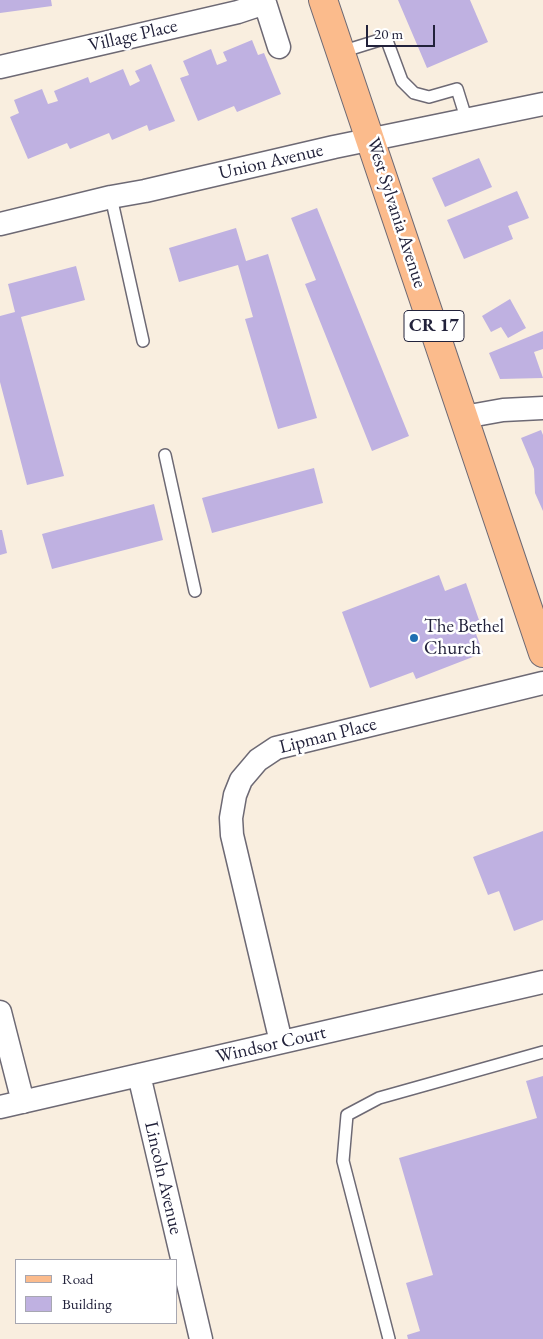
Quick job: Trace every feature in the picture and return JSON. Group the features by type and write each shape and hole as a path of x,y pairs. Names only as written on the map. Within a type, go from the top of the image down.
{"main road":[{"name":"West Sylvania Avenue","path":"323,0 543,653"}],"street":[{"path":"265,2 279,47"},
{"name":"Village Place","path":"0,67 238,12 265,2"},
{"name":"Union Avenue","path":"0,224 110,197 145,191 334,147 372,141 543,104"},
{"path":"464,417 503,410 543,408"},
{"name":"Lipman Place","path":"281,1042 232,835 231,818 234,795 242,780 258,760 276,748 543,683"},
{"name":"Windsor Court","path":"0,1107 543,982"},
{"path":"0,1012 23,1102"},
{"name":"Lincoln Avenue","path":"139,1075 201,1339"}],"lane":[{"path":"341,52 386,38 402,81 414,93 429,97 457,89 468,121"},
{"path":"110,197 143,341"},
{"path":"165,455 195,591"},
{"path":"389,1339 344,1162 348,1115 379,1098 543,1052"}],"building":[{"path":"0,0 51,0 52,6 0,13"},
{"path":"398,0 470,0 488,42 427,68"},
{"path":"252,40 258,55 264,53 281,94 237,112 234,106 198,121 180,78 189,75 183,61 211,49 217,65 227,61 223,52"},
{"path":"151,64 175,121 149,131 147,125 112,140 109,133 70,149 67,143 28,159 10,117 19,113 14,100 42,89 48,104 58,101 54,91 88,77 90,83 123,69 130,86 140,81 135,71"},
{"path":"479,158 492,187 445,207 432,178"},
{"path":"517,191 529,218 508,226 513,239 464,259 447,220"},
{"path":"317,208 409,436 372,451 305,284 316,280 291,218"},
{"path":"236,228 246,261 268,254 317,418 278,429 245,319 253,317 238,265 179,282 169,248"},
{"path":"76,266 85,300 21,317 64,476 27,485 0,382 0,316 15,312 8,284"},
{"path":"510,299 526,328 508,338 501,327 491,332 482,316"},
{"path":"543,331 543,349 534,352 543,378 500,379 489,353"},
{"path":"541,430 543,435 543,511 535,493 534,469 521,438"},
{"path":"314,468 323,503 212,533 202,498"},
{"path":"154,504 163,540 52,569 42,534"},
{"path":"0,530 2,530 7,553 0,555"},
{"name":"The Bethel Church","path":"439,575 445,591 466,583 479,620 472,623 483,653 416,679 413,672 370,688 342,612"},
{"path":"543,831 543,920 514,931 499,891 488,895 473,857"},
{"path":"543,1076 543,1339 408,1339 407,1335 420,1331 406,1283 433,1275 399,1158 537,1118 526,1081"}],"place":[{"name":"The Bethel Church","path":"414,638"}]}
